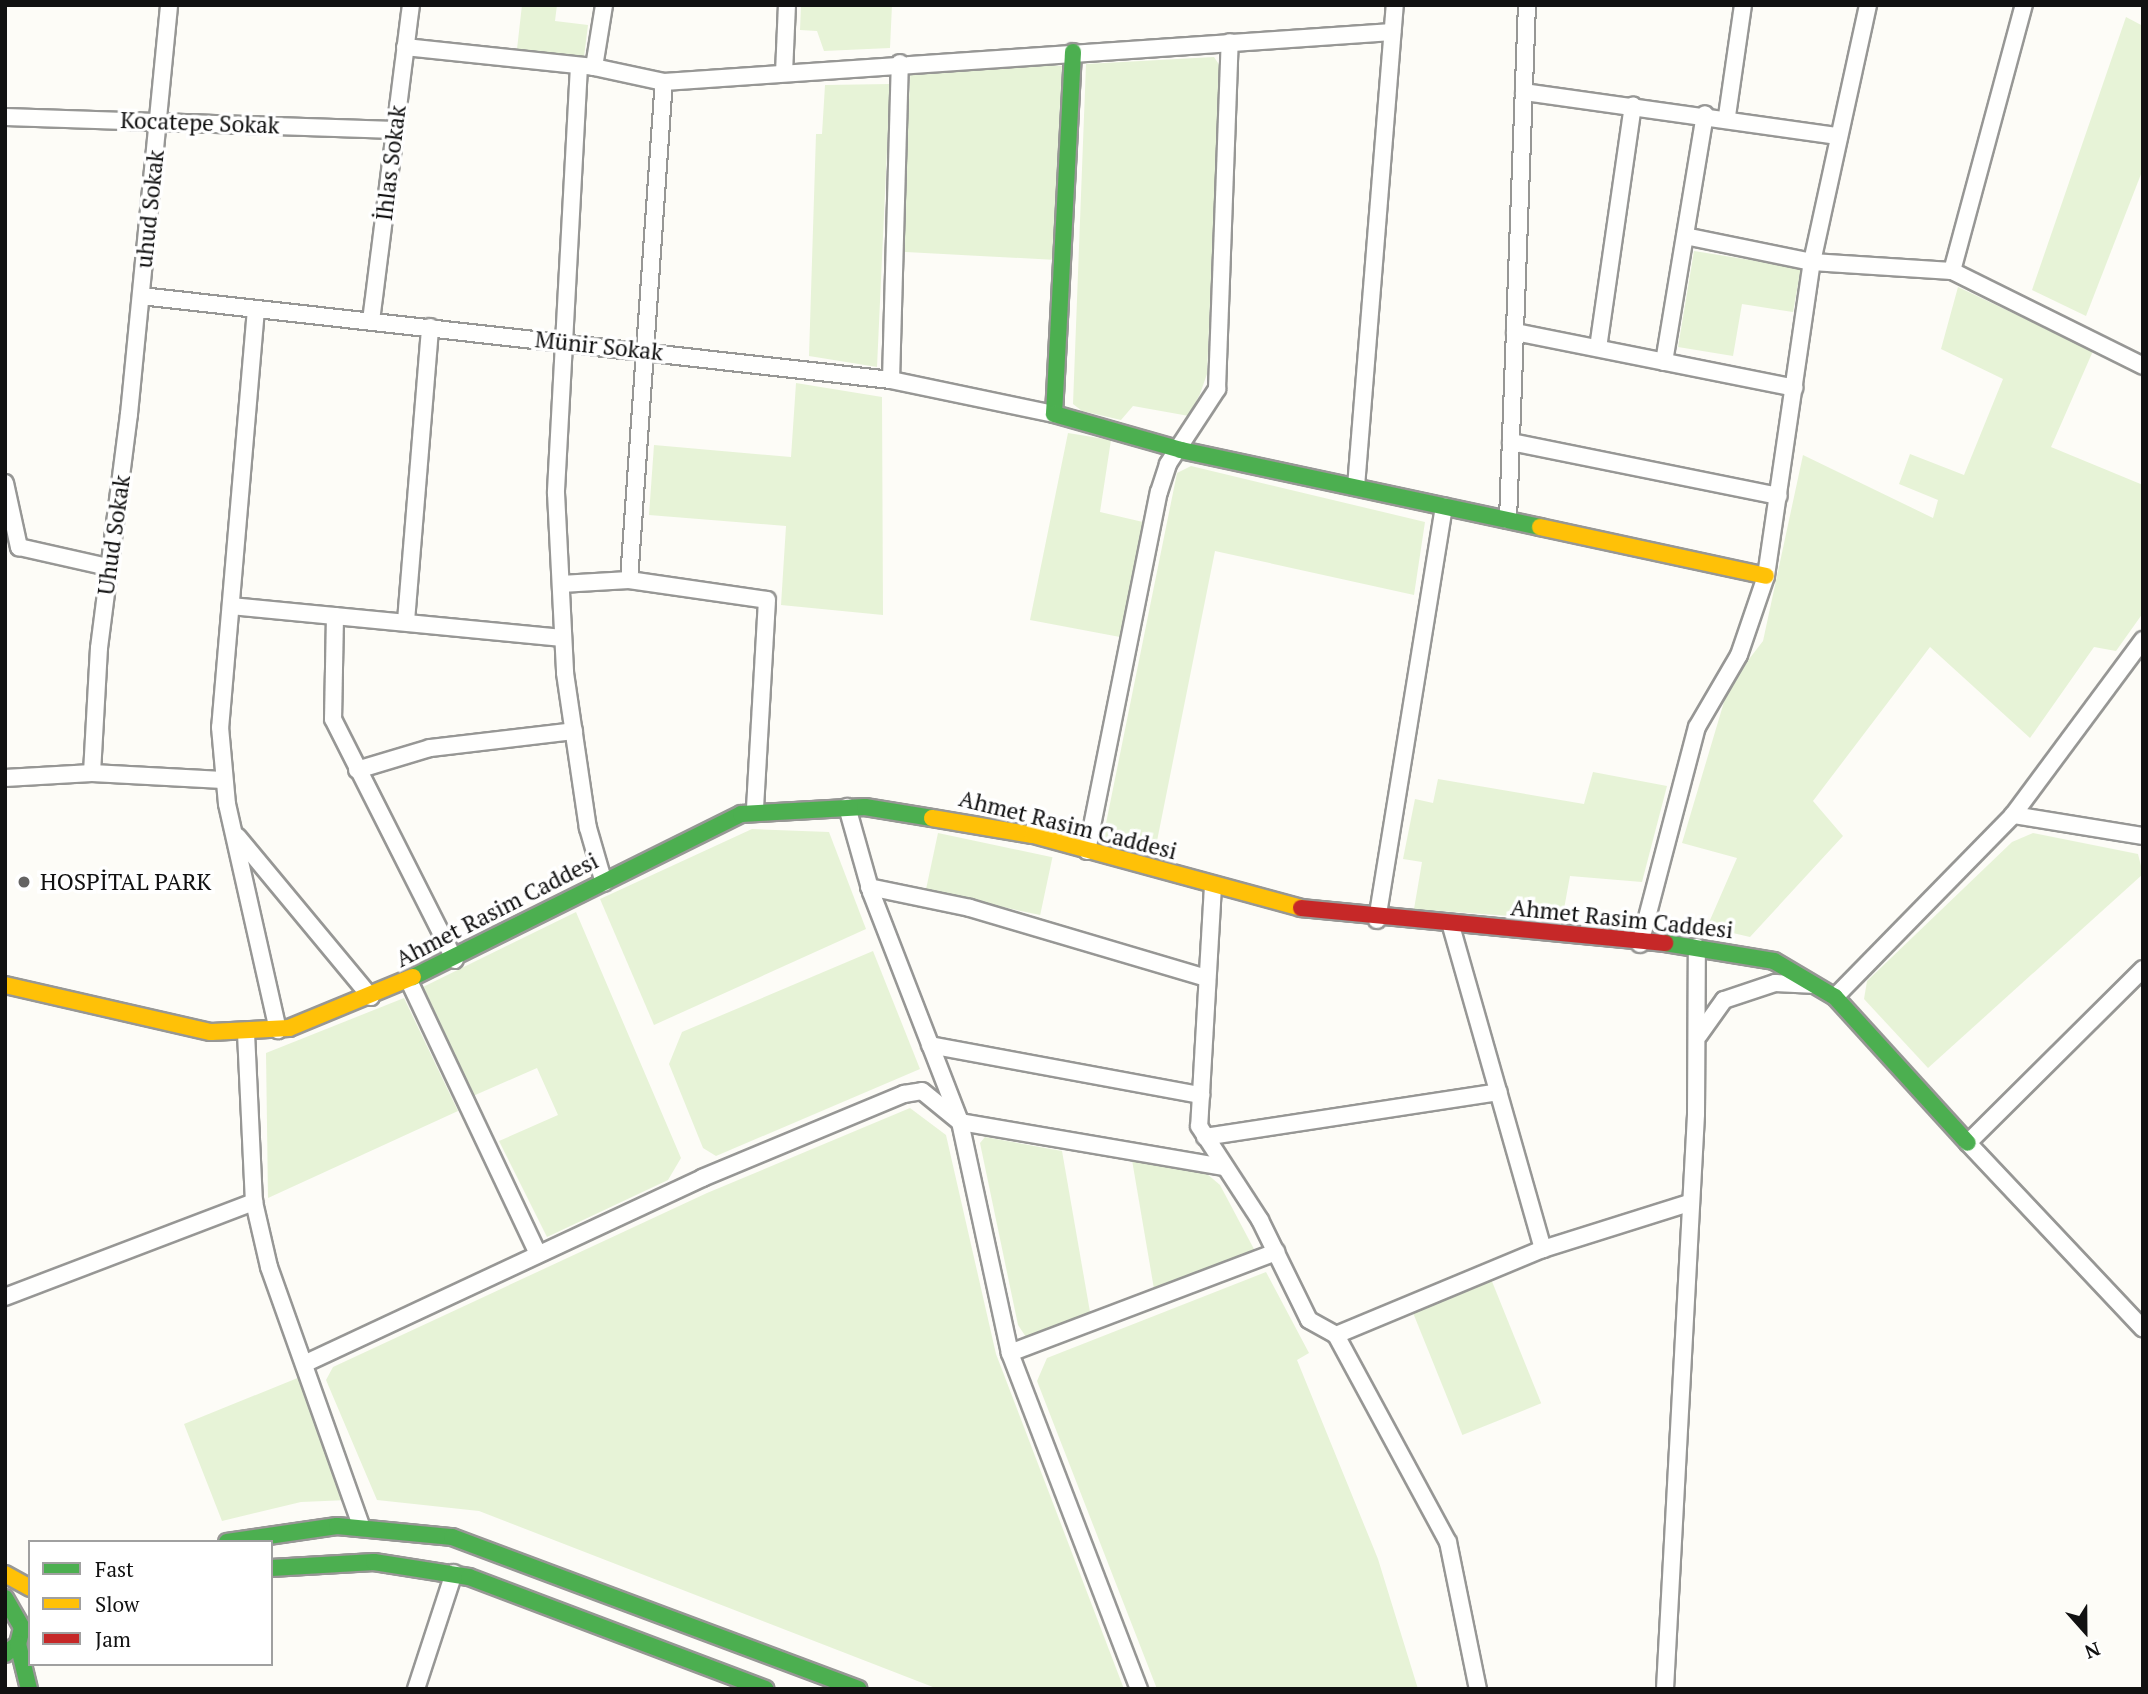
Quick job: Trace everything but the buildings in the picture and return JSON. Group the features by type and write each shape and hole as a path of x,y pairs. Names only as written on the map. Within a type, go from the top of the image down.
{"street":[{"name":"Uhud Sokak","path":"159,122 169,5"},
{"name":"İhlas Sokak","path":"371,321 411,5"},
{"path":"604,5 587,67 564,342 556,493 562,638 573,731 604,883"},
{"path":"784,73 787,5"},
{"path":"1356,487 1395,5"},
{"path":"1508,520 1527,5"},
{"path":"1727,116 1743,5"},
{"path":"1640,944 1697,727 1739,655 1766,576 1812,262 1868,5"},
{"path":"1952,271 2024,5"},
{"path":"405,47 587,67 664,82 900,63 1392,32"},
{"path":"1087,851 1159,492 1168,464 1181,450 1217,389 1230,42"},
{"path":"1073,52 1054,414 1181,450 1766,576"},
{"path":"891,380 900,63"},
{"path":"629,580 642,351 664,82"},
{"path":"1524,92 1727,116 1839,136"},
{"path":"1598,348 1633,106"},
{"path":"1664,362 1705,114"},
{"name":"Kocatepe Sokak","path":"5,117 395,130"},
{"name":"uhud Sokak","path":"141,296 159,122"},
{"path":"1685,236 1812,262 1952,271 2143,366"},
{"name":"Uhud Sokak","path":"92,773 108,568 141,296"},
{"name":"Münir Sokak","path":"141,296 891,380 1054,414"},
{"path":"256,309 231,606 222,674 223,780 278,1030"},
{"path":"406,621 430,327"},
{"path":"1515,331 1794,388"},
{"path":"1511,442 1779,496"},
{"path":"5,483 19,547 108,568"},
{"path":"1377,920 1444,506"},
{"path":"561,584 629,580 767,600 755,811"},
{"path":"231,606 562,638"},
{"path":"335,616 329,704 358,770 455,960"},
{"path":"1835,997 2013,815 2143,640"},
{"path":"358,770 430,748 573,731"},
{"path":"5,778 92,773 223,780"},
{"path":"847,807 869,887 960,1122 1010,1353 1139,1689"},
{"name":"Ahmet Rasim Caddesi","path":"5,985 174,1025 246,1033 278,1030 371,997 455,960 604,883 755,811 847,807 952,818 1322,914 1698,947 1774,961 1835,997 1968,1143"},
{"path":"2013,815 2143,836"},
{"path":"234,833 371,997"},
{"path":"1213,886 1199,1126 1276,1252 1309,1320 1336,1335 1448,1542 1478,1689"},
{"path":"869,887 970,908 1207,978"},
{"path":"1451,926 1543,1249"},
{"path":"1665,1689 1699,1035 1698,947"},
{"path":"2143,969 1968,1143 2143,1329"},
{"path":"409,981 538,1254"},
{"path":"1699,1035 1724,1000 1775,983 1817,986"},
{"path":"246,1033 254,1202 269,1267 308,1362 362,1526"},
{"path":"930,1045 1201,1095"},
{"path":"308,1362 538,1254 904,1094 922,1091 960,1122 1222,1167"},
{"path":"1205,1137 1499,1092"},
{"path":"5,1297 254,1202"},
{"path":"1336,1335 1543,1249 1689,1203"},
{"path":"1010,1353 1276,1252"},
{"path":"244,1540 362,1526 452,1537 538,1564 859,1689"},
{"path":"273,1568 374,1562 454,1573 766,1689"},
{"path":"416,1689 454,1573"},
{"path":"5,1574 28,1589"},
{"path":"27,1681 21,1649 21,1619 6,1598 28,1591"}],"green space":[{"path":"522,5 557,5 555,21 588,25 584,57 517,49"},
{"path":"801,5 892,5 890,48 824,51 817,31 800,30"},
{"path":"2126,17 2143,26 2143,169 2086,316 2032,290"},
{"path":"1214,57 1220,66 1207,374 1200,394 1189,416 1133,406 1121,420 1082,411 1073,404 1086,64"},
{"path":"911,58 1062,66 1052,260 901,252"},
{"path":"890,84 877,367 809,356 816,134 822,134 825,85"},
{"path":"1694,251 1801,268 1793,312 1742,304 1733,356 1678,347"},
{"path":"1958,287 2093,351 2051,447 2143,485 2143,613 2116,651 2094,647 2030,738 1930,647 1813,801 1843,836 1750,937 1707,927 1737,858 1682,843 1729,685 1763,641 1803,455 1933,518 1938,500 1899,484 1910,454 1964,475 2003,379 1941,349"},
{"path":"796,383 882,397 883,615 781,605 786,526 649,515 654,445 791,457"},
{"path":"1068,433 1111,440 1100,512 1143,522 1120,637 1030,620"},
{"path":"1191,466 1425,522 1414,595 1215,551 1154,856 1102,843 1177,473"},
{"path":"1593,772 1667,786 1642,882 1570,876 1562,920 1414,909 1422,862 1403,859 1415,799 1433,803 1438,779 1584,804"},
{"path":"752,829 829,832 866,929 654,1025 600,899"},
{"path":"938,833 1052,857 1040,915 926,891"},
{"path":"2033,833 2138,854 2143,874 1928,1068 1864,999 1867,981 2012,842"},
{"path":"576,912 681,1158 668,1180 547,1237 499,1141 558,1115 537,1068 473,1096 423,987"},
{"path":"873,951 920,1069 716,1156 703,1148 669,1064 682,1032"},
{"path":"404,998 458,1111 268,1198 266,1053"},
{"path":"910,1108 946,1135 996,1354 1124,1689 938,1689 479,1511 377,1500 326,1380 333,1367 707,1193"},
{"path":"985,1137 1062,1151 1090,1312 1026,1337 1018,1325 980,1143"},
{"path":"1132,1160 1206,1173 1220,1185 1255,1251 1154,1289"},
{"path":"1266,1272 1309,1353 1297,1360 1378,1559 1418,1689 1157,1689 1037,1381 1047,1358"},
{"path":"1491,1279 1541,1403 1462,1435 1412,1311"},
{"path":"305,1375 348,1500 301,1502 222,1521 184,1424"}],"traffic: fast":[{"path":"1073,52 1054,414 1181,450 1540,527"},
{"path":"413,977 741,814 865,807 932,818"},
{"path":"1665,943 1774,961 1835,997 1968,1143"},
{"path":"241,1540 337,1526 452,1537 859,1689"},
{"path":"273,1568 374,1562 469,1577 766,1689"},
{"path":"5,1598 22,1628 18,1644 5,1654"},
{"path":"18,1644 29,1689"}],"traffic: slow":[{"path":"1540,527 1766,576"},
{"path":"932,818 1033,835 1301,908"},
{"path":"5,985 211,1032 289,1028 413,977"},
{"path":"5,1574 28,1587"}],"traffic: jam":[{"path":"1301,908 1665,943"}],"place":[{"name":"HOSPİTAL PARK","path":"24,882"}]}
